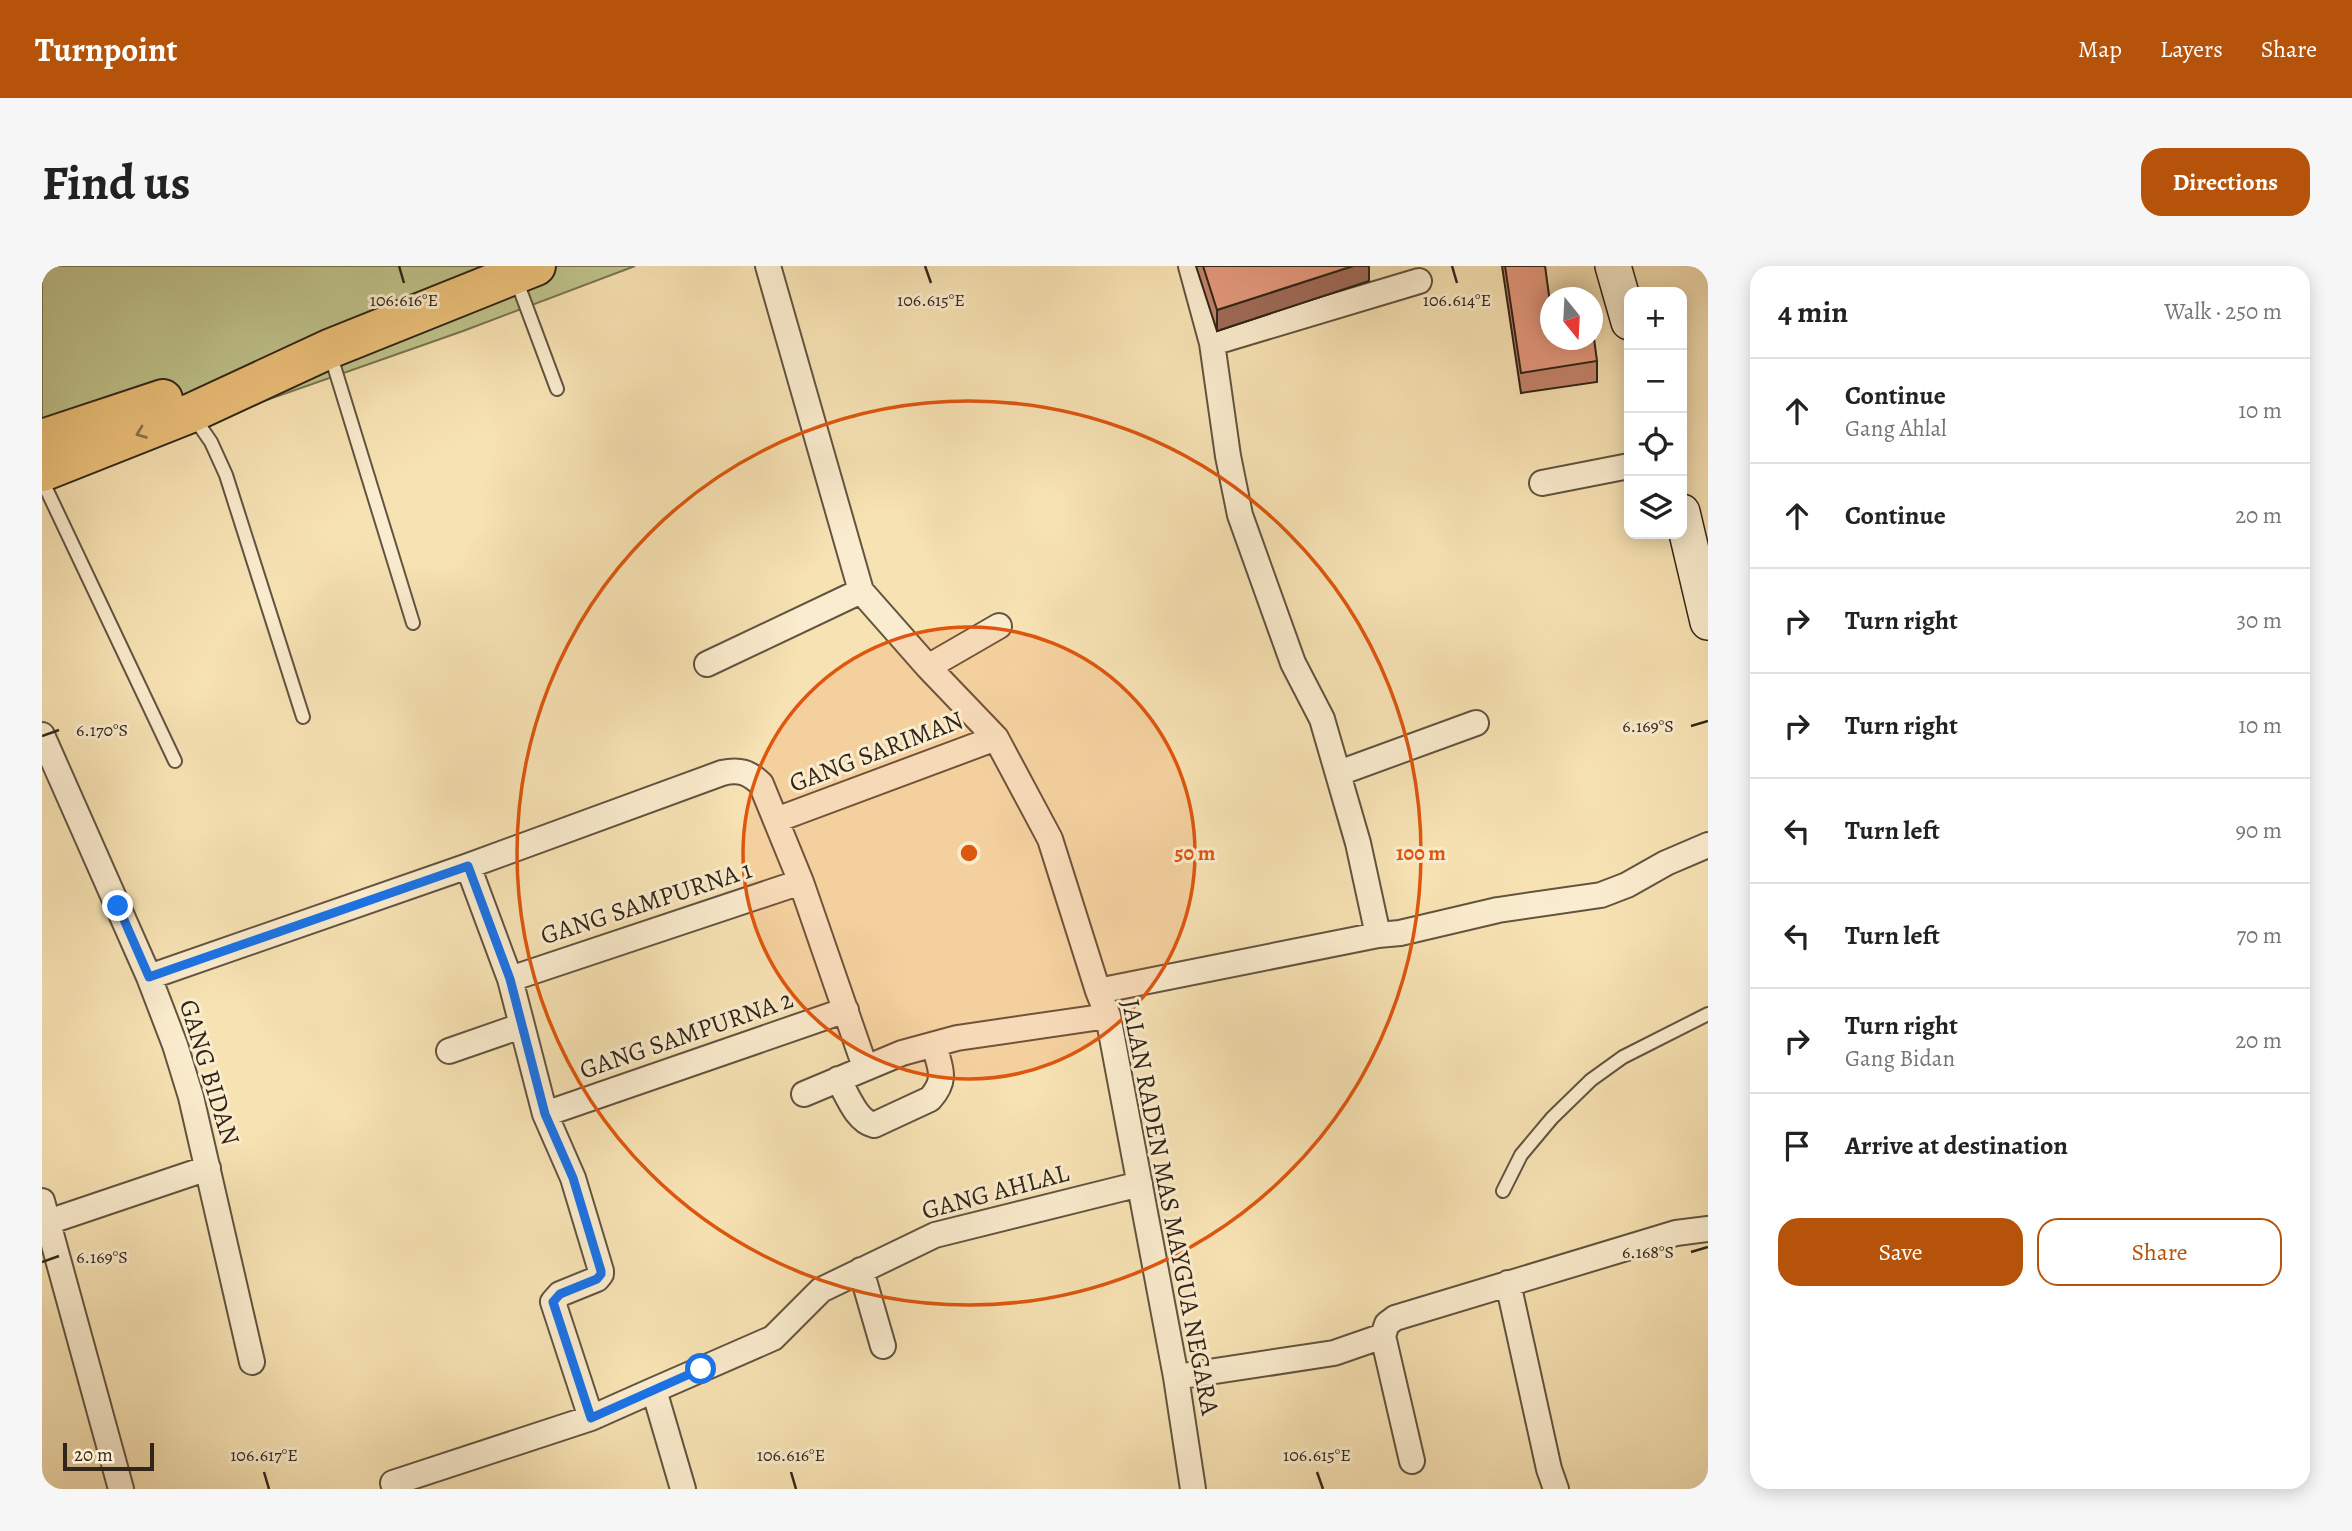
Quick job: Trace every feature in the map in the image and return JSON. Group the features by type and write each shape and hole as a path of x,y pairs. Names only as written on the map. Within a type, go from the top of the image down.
{"main road":[{"path":"42,472 329,349 525,271"},
{"path":"42,439 154,401 293,366"}],"street":[{"name":"JALAN RADEN MAS MAYGUA NEGARA","path":"768,266 861,591 996,738 1050,839 1108,1016 1176,1377 1193,1489"},
{"path":"1191,266 1212,343 1227,456 1240,515 1293,663 1322,719 1359,843 1378,935"},
{"path":"1613,266 1624,304"},
{"path":"1212,343 1419,281"},
{"path":"1542,483 1624,467"},
{"path":"1687,533 1708,621"},
{"path":"707,664 861,591"},
{"path":"928,667 999,626"},
{"path":"1339,773 1476,723"},
{"name":"GANG BIDAN","path":"42,735 149,977 175,1045 191,1097 252,1362"},
{"name":"GANG SARIMAN","path":"776,820 996,738"},
{"path":"149,977 468,866 722,772 733,771 752,775 761,784 801,882 865,1067"},
{"path":"1098,991 1378,935 1400,933 1498,910 1601,895 1628,885 1666,863 1708,845"},
{"path":"468,866 510,979 545,1114 573,1178 601,1271 597,1279 560,1294 553,1302 591,1418"},
{"name":"GANG SAMPURNA 1","path":"510,979 801,882"},
{"name":"GANG SAMPURNA 2","path":"545,1114 846,1010"},
{"path":"804,1094 902,1053 975,1033 1108,1016"},
{"path":"449,1051 521,1026"},
{"path":"838,1079 860,1117 866,1124 874,1125 930,1099 935,1093 943,1076 934,1045"},
{"path":"121,1489 45,1211 208,1168"},
{"name":"GANG AHLAL","path":"395,1489 393,1483 591,1418 773,1338 821,1290 935,1235 1140,1184"},
{"path":"1412,1461 1383,1336 1387,1324 1395,1318 1676,1233 1708,1229"},
{"path":"861,1270 883,1346"},
{"path":"1508,1283 1549,1469 1556,1489"},
{"path":"1176,1377 1334,1353 1383,1336"},
{"path":"654,1390 683,1489"}],"lane":[{"path":"525,271 557,389"},
{"path":"329,349 413,623"},
{"path":"188,408 211,442 226,475 303,717"},
{"path":"42,480 175,761"},
{"path":"1503,1191 1521,1156 1552,1118 1591,1080 1623,1056 1708,1014"}],"green space":[{"path":"42,266 635,266 463,331 42,479"}],"building":[{"path":"1203,266 1353,266 1217,310"},
{"path":"1505,266 1545,266 1548,287 1540,287 1540,350 1596,350 1597,361 1521,373"}],"route":[{"path":"118,906 149,977 468,866 510,979 545,1114 573,1178 601,1271 597,1279 560,1294 553,1302 591,1418 701,1369"}]}
